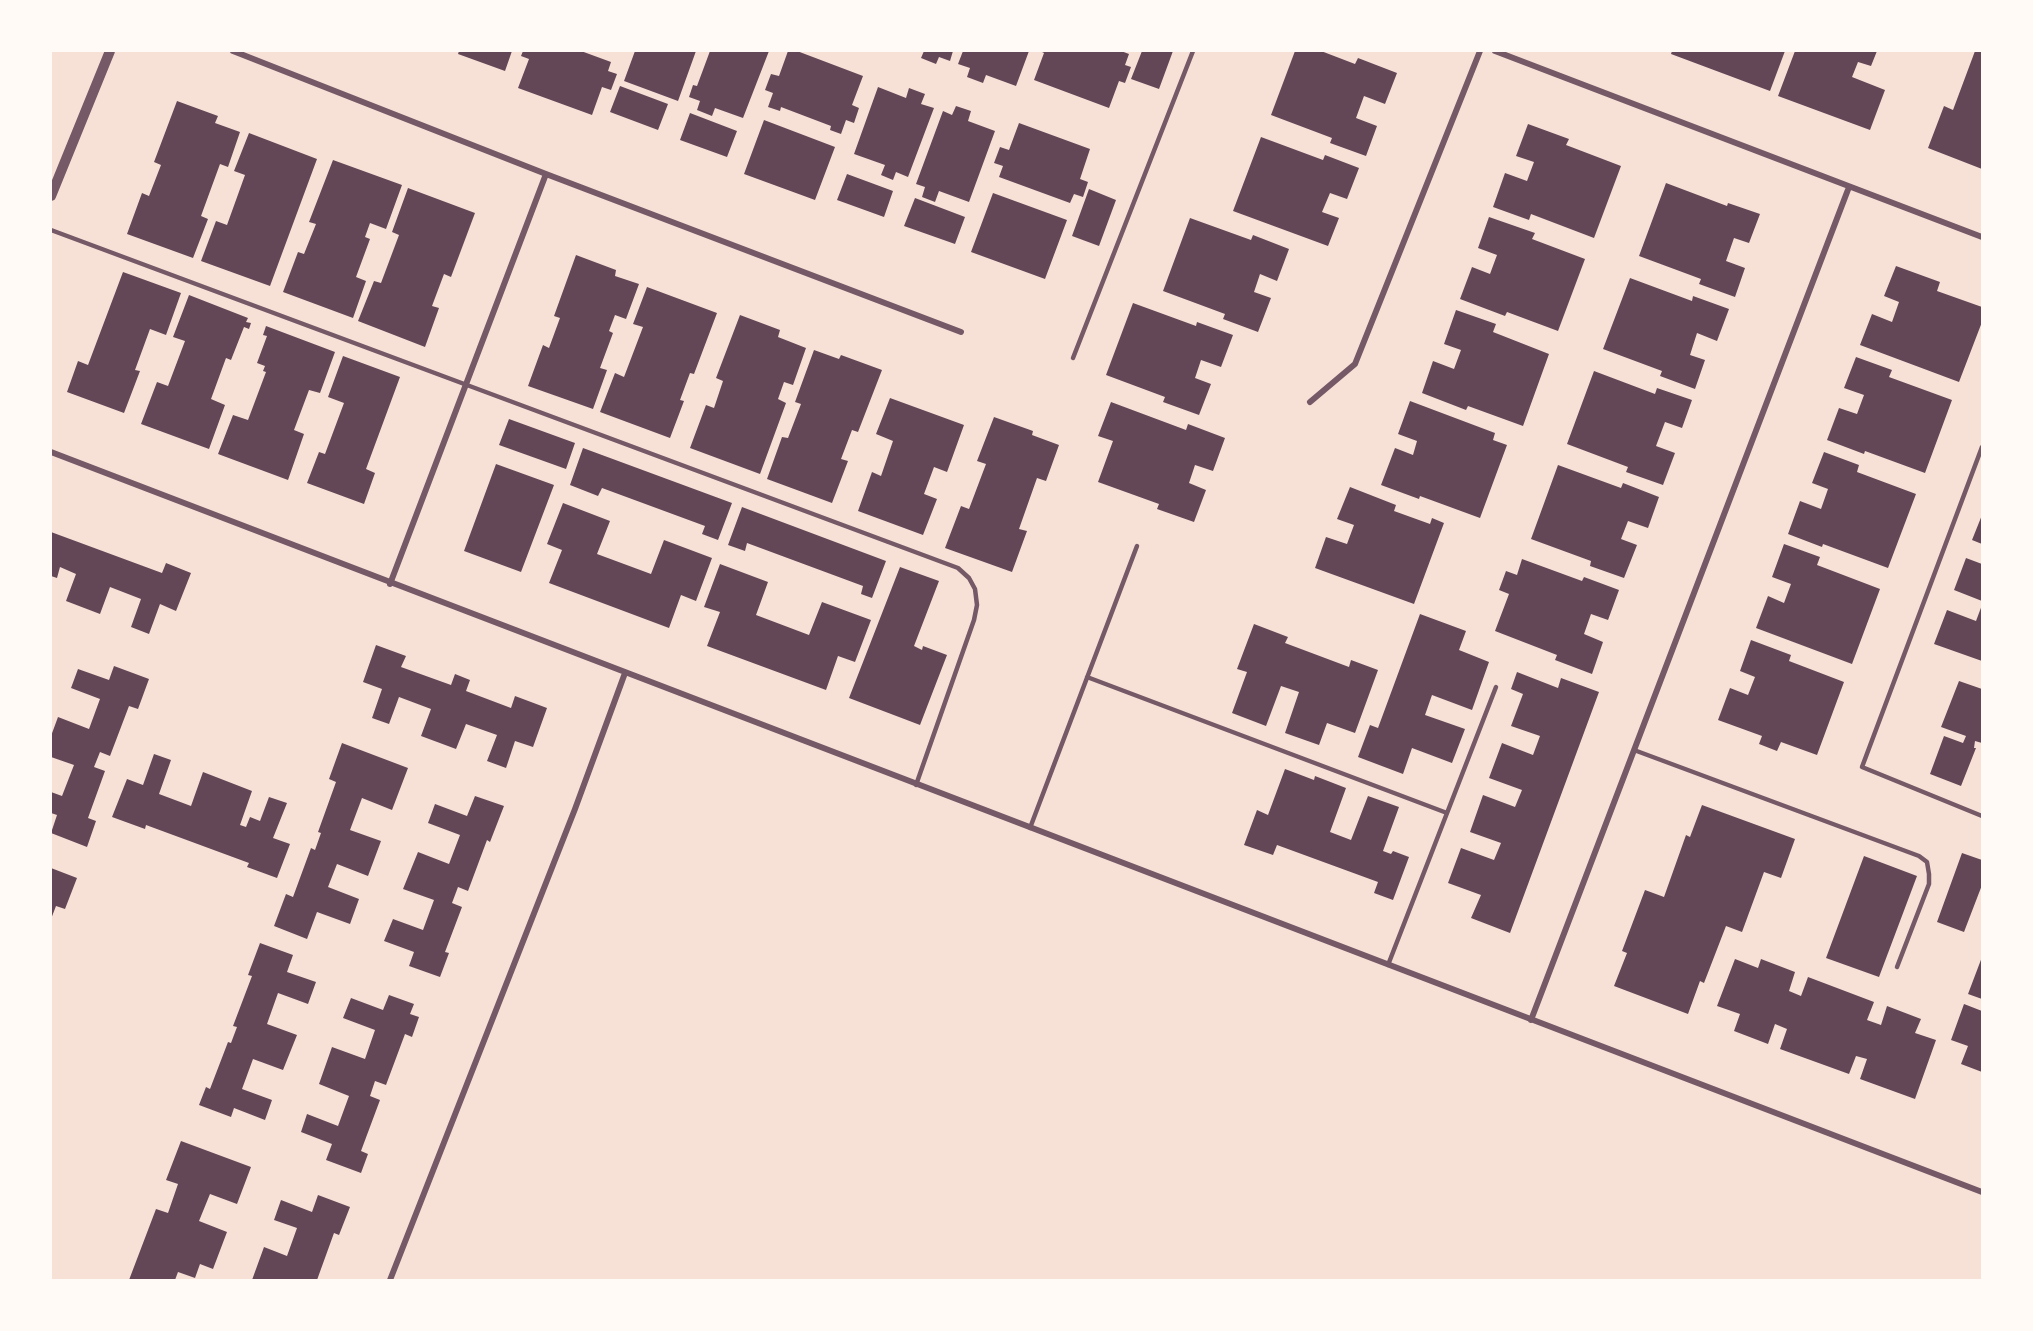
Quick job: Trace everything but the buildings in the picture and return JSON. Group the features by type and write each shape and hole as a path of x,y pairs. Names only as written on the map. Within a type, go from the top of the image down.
{"street":[{"path":"51,196 110,51"},
{"path":"233,51 546,174 961,332"},
{"path":"1310,402 1355,364 1480,51"},
{"path":"1495,51 1982,237"},
{"path":"390,584 546,174"},
{"path":"1531,1020 1850,187"},
{"path":"51,452 390,584 1982,1192"},
{"path":"390,1280 575,808 625,674"}],"lane":[{"path":"1073,358 1193,51"},
{"path":"51,230 958,568 969,578 975,589 977,605 974,620 916,785"},
{"path":"1982,447 1862,767 1982,816"},
{"path":"1030,828 1137,546"},
{"path":"1087,677 1447,813"},
{"path":"1388,965 1496,687"},
{"path":"1634,750 1919,856 1927,862 1929,884 1897,967"}]}
